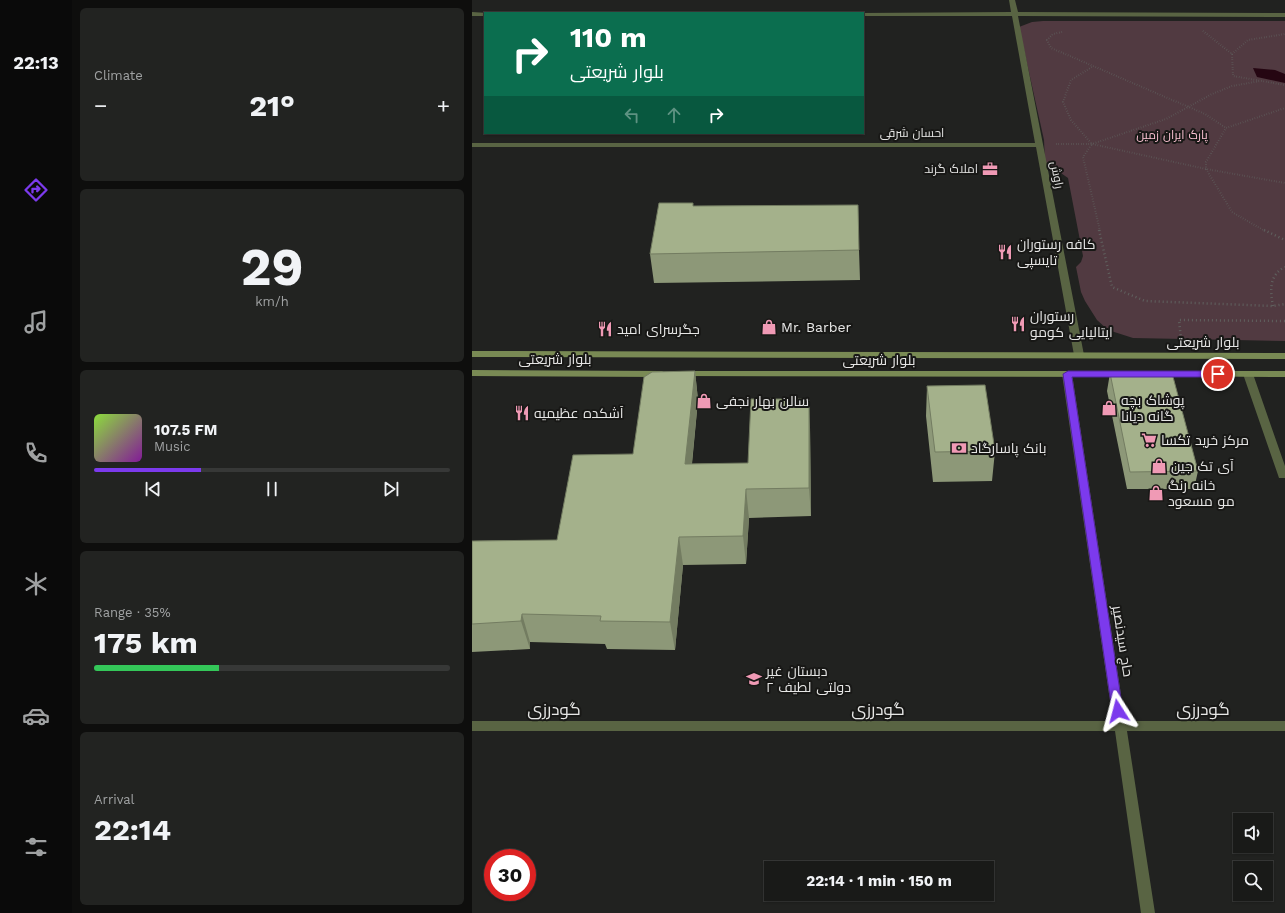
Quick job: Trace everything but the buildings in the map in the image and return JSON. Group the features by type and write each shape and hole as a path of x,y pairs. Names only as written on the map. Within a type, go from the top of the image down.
{"main road":[{"name":"بلوار شریعتی","path":"472,354 1285,356"},
{"name":"بلوار شریعتی","path":"472,373 1130,374"},
{"path":"1154,374 1285,374"}],"street":[{"name":"راوش","path":"1012,0 1079,355"},
{"path":"472,14 484,14"},
{"path":"864,14 1285,15"},
{"name":"احسان شرقی","path":"472,145 1039,145"},
{"name":"حاج سیدنصیر","path":"1068,374 1148,913"},
{"path":"1248,374 1283,475"},
{"name":"گودرزی","path":"472,726 1285,726"}],"path":[{"path":"1207,28 1200,28 1232,54 1233,76 1285,84"},
{"path":"1066,30 1054,34 1047,40 1051,48 1205,114 1226,128"},
{"path":"1232,54 1248,40 1285,34"},
{"path":"1092,144 1071,120 1063,102 1071,80 1093,66"},
{"path":"1260,81 1232,86 1212,94 1189,108 1166,119 1092,144 1083,157 1112,287 1145,301 1273,306 1285,304"},
{"path":"1285,108 1226,128 1206,162 1206,169 1232,212 1276,237 1285,240"},
{"path":"1039,145 1092,144 1206,169 1285,183"},
{"path":"1273,306 1269,291 1273,276 1285,267"},
{"path":"1179,320 1285,320"}],"green space":[{"name":"پارک ایران زمین","path":"1285,21 1285,341 1133,338 1108,330 1097,320 1081,292 1076,267 1081,262 1083,256 1068,178 1045,162 1044,140 1019,27 1032,22"}],"shaded area":[{"path":"1253,68 1275,70 1285,74 1285,83 1257,77"}],"place":[{"name":"املاک گرند","path":"990,169"},
{"name":"کافه رستوران تایسپی","path":"1005,252"},
{"name":"رستوران ایتالیایی کومو","path":"1018,324"},
{"name":"Mr. Barber","path":"769,327"},
{"name":"جگرسرای امید","path":"605,329"},
{"name":"سالن بهار نجفی","path":"704,401"},
{"name":"پوشاک بچه گانه دیانا","path":"1109,408"},
{"name":"آشکده عظیمیه","path":"522,413"},
{"name":"مرکز خرید تکسا","path":"1149,440"},
{"name":"بانک پاسارگاد","path":"959,448"},
{"name":"آی تک جین","path":"1159,466"},
{"name":"خانه رنگ مو مسعود","path":"1156,493"},
{"name":"دبستان غیر دولتی لطیف ۲","path":"754,679"}],"route":[{"path":"1118,711 1068,374 1218,374"}]}
